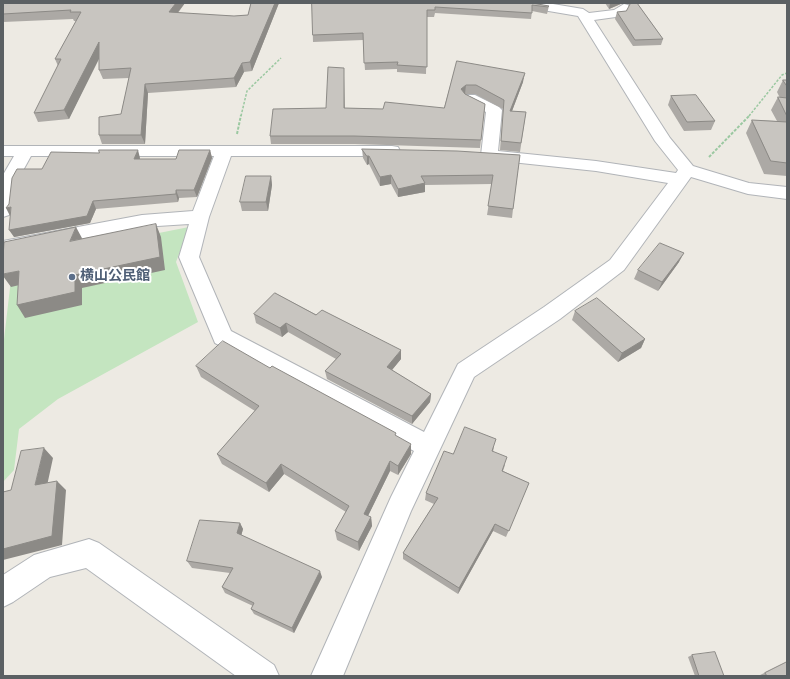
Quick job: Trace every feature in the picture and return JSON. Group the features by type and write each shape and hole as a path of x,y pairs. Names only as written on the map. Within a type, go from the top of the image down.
{"street":[{"path":"525,3 583,13 683,174"},
{"path":"585,16 618,13 624,8"},
{"path":"470,98 494,110 482,155 683,174 748,188 787,193"},
{"path":"3,152 405,152"},
{"path":"3,211 6,185 25,152"},
{"path":"228,152 200,217 189,257 223,337 429,447"},
{"path":"327,676 400,506 466,371 617,266 683,174"},
{"path":"3,248 142,222 200,217"},
{"path":"3,592 44,565 89,553 263,676"}],"path":[{"path":"228,152 247,91 281,58"},
{"path":"683,174 703,163 743,124 782,75 787,73"}],"green space":[{"path":"189,227 176,262 198,322 58,399 19,429 14,470 3,482 3,348 13,262"}],"building":[{"path":"3,3 176,3 169,12 234,16 248,15 251,3 275,3 250,62 242,63 234,78 145,84 141,135 99,135 99,117 121,114 131,68 99,70 99,42 64,110 34,113 61,59 55,59 81,12 70,12 71,10 3,14"},
{"path":"312,3 532,3 549,6 532,5 532,13 435,7 435,10 427,10 427,67 397,65 398,62 364,63 363,33 313,35"},
{"path":"631,3 637,3 663,39 635,40 617,12 626,11"},
{"path":"457,61 525,73 510,111 526,112 521,143 501,141 504,100 476,85 466,85 461,89 465,94 485,104 481,140 354,136 270,136 273,109 326,108 328,67 344,68 344,108 383,109 385,102 444,108"},
{"path":"783,80 787,80 787,86"},
{"path":"696,95 715,121 687,122 671,96"},
{"path":"778,97 787,98 787,116"},
{"path":"752,120 787,122 787,163 771,161"},
{"path":"362,149 457,151 520,155 513,209 488,206 493,175 421,176 425,183 398,189 391,175 380,177 369,156 367,156"},
{"path":"99,150 138,150 134,159 176,159 179,150 210,150 194,190 176,190 176,194 93,201 87,216 9,230 11,207 6,208 9,204 12,178 17,169 42,169 51,152 99,153"},
{"path":"246,176 271,176 266,202 240,202"},
{"path":"156,224 160,257 75,275 75,292 17,305 19,271 3,274 4,242 76,227 70,241"},
{"path":"660,243 684,253 662,282 638,270"},
{"path":"275,293 316,315 322,310 401,350 387,367 431,394 412,416 325,371 341,354 286,323 280,328 254,314"},
{"path":"597,298 645,339 622,353 575,311"},
{"path":"223,341 270,368 272,366 396,433 395,435 411,444 398,466 390,461 364,514 371,517 358,542 335,531 349,506 281,464 266,483 217,454 259,406 196,366"},
{"path":"465,427 496,439 492,451 507,457 502,471 529,483 509,531 495,524 459,588 403,553 438,498 426,493 444,451 453,454"},
{"path":"44,448 35,485 57,481 52,536 3,549 3,492 11,490 21,451"},
{"path":"200,520 240,523 237,533 320,571 292,628 251,609 254,603 222,587 233,568 187,561"},
{"path":"715,652 724,676 699,676 692,655"},
{"path":"787,662 787,676 767,676 765,673"}],"place":[{"name":"横山公民館","path":"72,277"}]}
